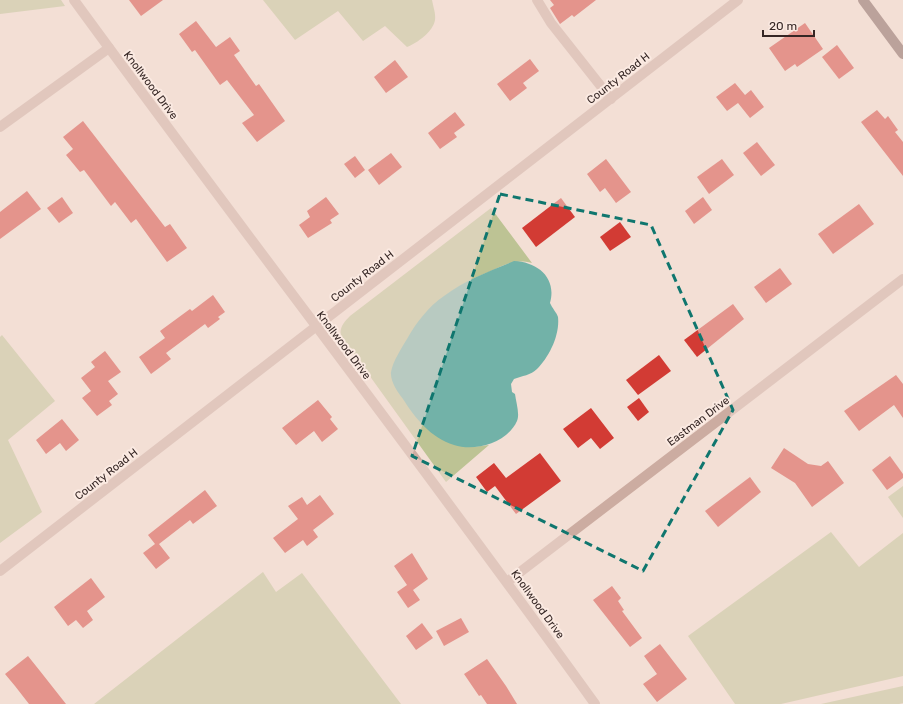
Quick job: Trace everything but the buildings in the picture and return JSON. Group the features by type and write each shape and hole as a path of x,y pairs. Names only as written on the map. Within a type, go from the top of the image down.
{"main road":[{"path":"863,0 903,54"}],"street":[{"name":"Knollwood Drive","path":"74,0 315,327 507,582 595,704"},
{"path":"537,0 551,23 611,99"},
{"name":"County Road H","path":"0,571 738,0"},
{"path":"0,127 109,48"},
{"name":"Eastman Drive","path":"507,582 903,278"}],"highlighted area":[{"path":"500,194 651,225 733,410 643,571 412,456"}],"green space":[{"path":"0,0 61,0 65,6 0,14"},
{"path":"263,0 432,0 435,20 428,33 420,40 407,47 385,26 363,41 338,11 295,40"},
{"path":"491,208 532,263 515,262 506,264 456,288 429,310 418,324 408,338 391,373 473,447 489,445 446,482 341,336 341,328 350,316"},
{"path":"2,335 55,401 8,440 42,512 0,543 0,337"},
{"path":"903,486 903,518 888,497"},
{"path":"831,532 859,567 903,533 903,676 781,704 735,704 688,636"},
{"path":"263,572 276,592 302,573 401,704 94,704"},
{"path":"903,686 903,703 899,704 821,704"}],"water":[{"path":"514,261 531,264 544,273 548,279 551,286 550,303 558,317 557,331 553,345 546,358 535,371 514,379 511,384 512,392 515,394 518,408 517,421 512,429 506,435 490,444 471,447 454,445 438,438 418,420 393,383 391,375 392,368 414,327 433,305 460,285"}]}
